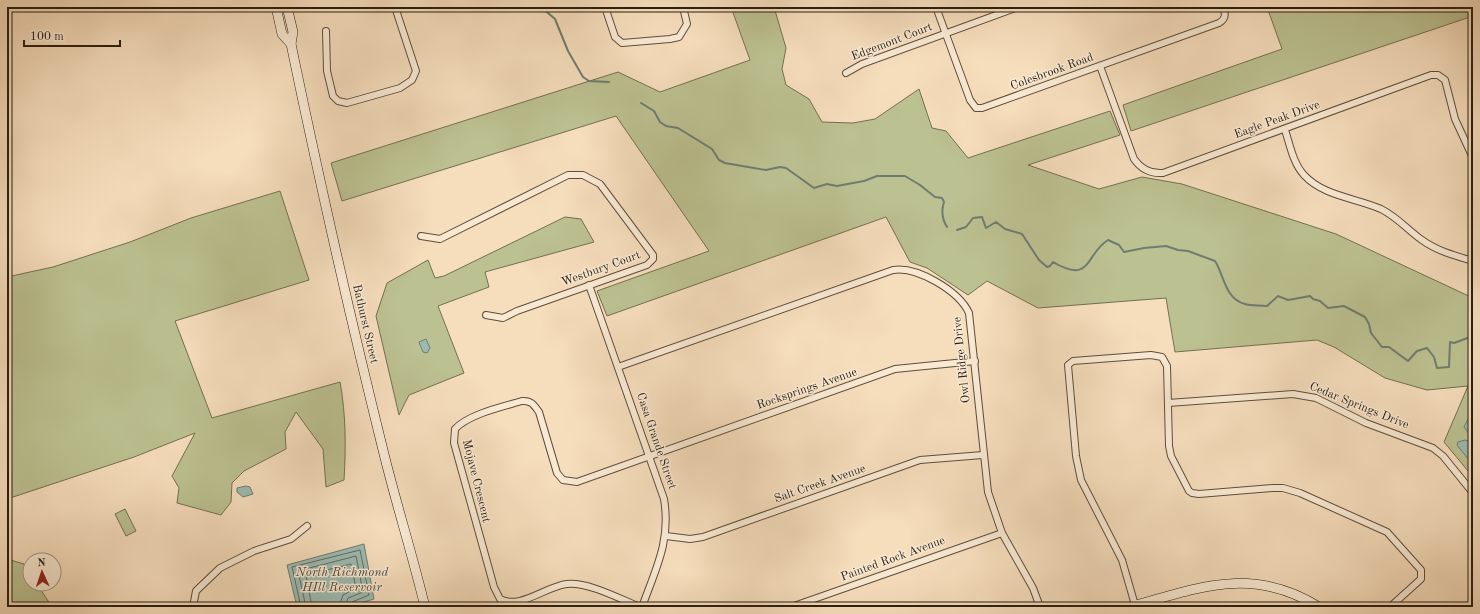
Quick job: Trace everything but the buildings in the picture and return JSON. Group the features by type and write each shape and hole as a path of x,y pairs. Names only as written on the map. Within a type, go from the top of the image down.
{"main road":[{"name":"Bathurst Street","path":"276,7 282,34 291,44"},
{"name":"Bathurst Street","path":"287,7 293,32 291,44 357,341 382,448 411,548 425,607"},
{"path":"1132,606 1206,586 1242,583 1281,589 1303,598 1319,607"}],"street":[{"path":"326,31 327,71 333,96 338,101 347,103 400,88 412,80 416,71 395,7"},
{"path":"605,7 615,37 622,43 670,39 679,36 687,24 683,7"},
{"name":"Colesbrook Road","path":"936,7 970,100 976,108 982,108 1219,23 1224,20 1225,16 1223,7"},
{"name":"Edgemont Court","path":"846,73 862,64 1018,7"},
{"name":"Eagle Peak Drive","path":"1100,66 1134,159 1138,164 1150,172 1163,174 1431,75 1438,75 1445,80 1455,119 1473,158"},
{"path":"1285,130 1298,166 1304,175 1314,184 1326,190 1381,209 1429,245 1473,261"},
{"name":"Westbury Court","path":"421,236 440,239 568,175 583,175 600,184 651,251 653,259 647,265 517,311 503,318 486,314"},
{"name":"Owl Ridge Drive","path":"618,367 886,272 900,269 921,274 953,294 964,303 971,318 983,455 988,492 1002,533 1033,588 1040,607"},
{"name":"Casa Grande Street","path":"589,285 664,499 666,536 660,558 641,607"},
{"path":"1132,606 1122,560 1081,480 1076,456 1068,365 1073,360 1158,355 1162,357 1167,366 1169,446 1171,456 1189,491 1192,493 1198,494 1283,488 1300,493 1378,526 1393,536 1421,570 1422,575 1421,579 1390,607"},
{"name":"Rocksprings Avenue","path":"650,456 894,369 975,360"},
{"name":"Cedar Springs Drive","path":"1168,403 1293,394 1316,398 1366,423 1433,448 1443,456 1473,493"},
{"name":"Mojave Crescent","path":"641,607 587,586 575,584 566,584 512,602 505,602 500,599 494,587 454,443 455,429 463,421 528,400 533,403 539,412 557,473 563,480 577,482 650,456"},
{"name":"Salt Creek Avenue","path":"666,536 690,539 703,537 920,460 983,455"},
{"path":"193,607 196,591 220,568 254,551 291,539 307,526"},
{"name":"Painted Rock Avenue","path":"791,607 1002,533"}],"green space":[{"path":"731,7 774,7 786,48 782,69 786,85 809,99 822,122 853,123 875,119 919,89 932,128 946,131 968,158 1110,111 1120,135 1028,165 1099,189 1142,177 1182,184 1336,234 1473,298 1473,477 1444,442 1468,386 1427,390 1385,378 1334,347 1317,340 1175,352 1166,298 1038,308 987,281 968,295 927,268 910,262 886,217 607,316 597,291 709,251 616,116 342,201 331,163 618,72 660,92 750,60"},
{"path":"1267,7 1473,7 1473,16 1131,131 1123,105 1282,49"},
{"path":"280,191 309,280 175,321 212,418 340,382 345,431 344,480 326,487 323,449 296,412 285,432 286,449 244,471 232,483 231,502 221,515 177,503 179,488 172,476 195,433 134,457 7,499 7,277 53,267 130,242 191,218"},
{"path":"565,217 581,219 594,242 485,272 489,287 438,306 464,373 409,395 399,415 376,316 387,283 428,260 435,278 444,276"},
{"path":"125,509 136,531 126,536 115,514"},
{"path":"7,559 22,563 22,592 42,592 52,607 7,607"}],"water":[{"path":"426,339 430,348 427,353 423,352 419,342"},
{"path":"1472,416 1473,439 1464,427 1469,417"},
{"path":"1465,440 1473,443 1473,465 1457,445 1458,442"},
{"path":"246,486 250,487 253,494 243,497 237,492 237,488"},
{"name":"North Richmond HIll Reservoir","path":"364,544 374,599 348,607 297,607 287,565"}],"waterway":[{"path":"541,7 555,19 568,51 583,77 589,81 609,82"},
{"path":"641,103 654,111 660,122 666,126 678,128 712,149 719,160 725,163 766,170 780,167 786,168 814,188 827,184 837,186 864,181 877,176 905,176 920,185 935,197 942,198 944,202 942,215 947,227"},
{"path":"957,230 966,227 973,218 982,217 986,228 996,222 1005,229 1022,234 1039,260 1047,267 1053,262 1075,270 1081,269 1086,265 1101,246 1108,240 1119,245 1124,252 1166,246 1178,250 1188,251 1215,261 1229,292 1238,301 1247,305 1267,306 1278,296 1288,300 1310,296 1313,299 1320,301 1328,308 1344,306 1365,317 1369,324 1371,333 1382,347 1389,347 1408,361 1417,351 1427,348 1434,357 1437,368 1449,367 1450,342 1454,343 1470,337 1473,345"}]}
